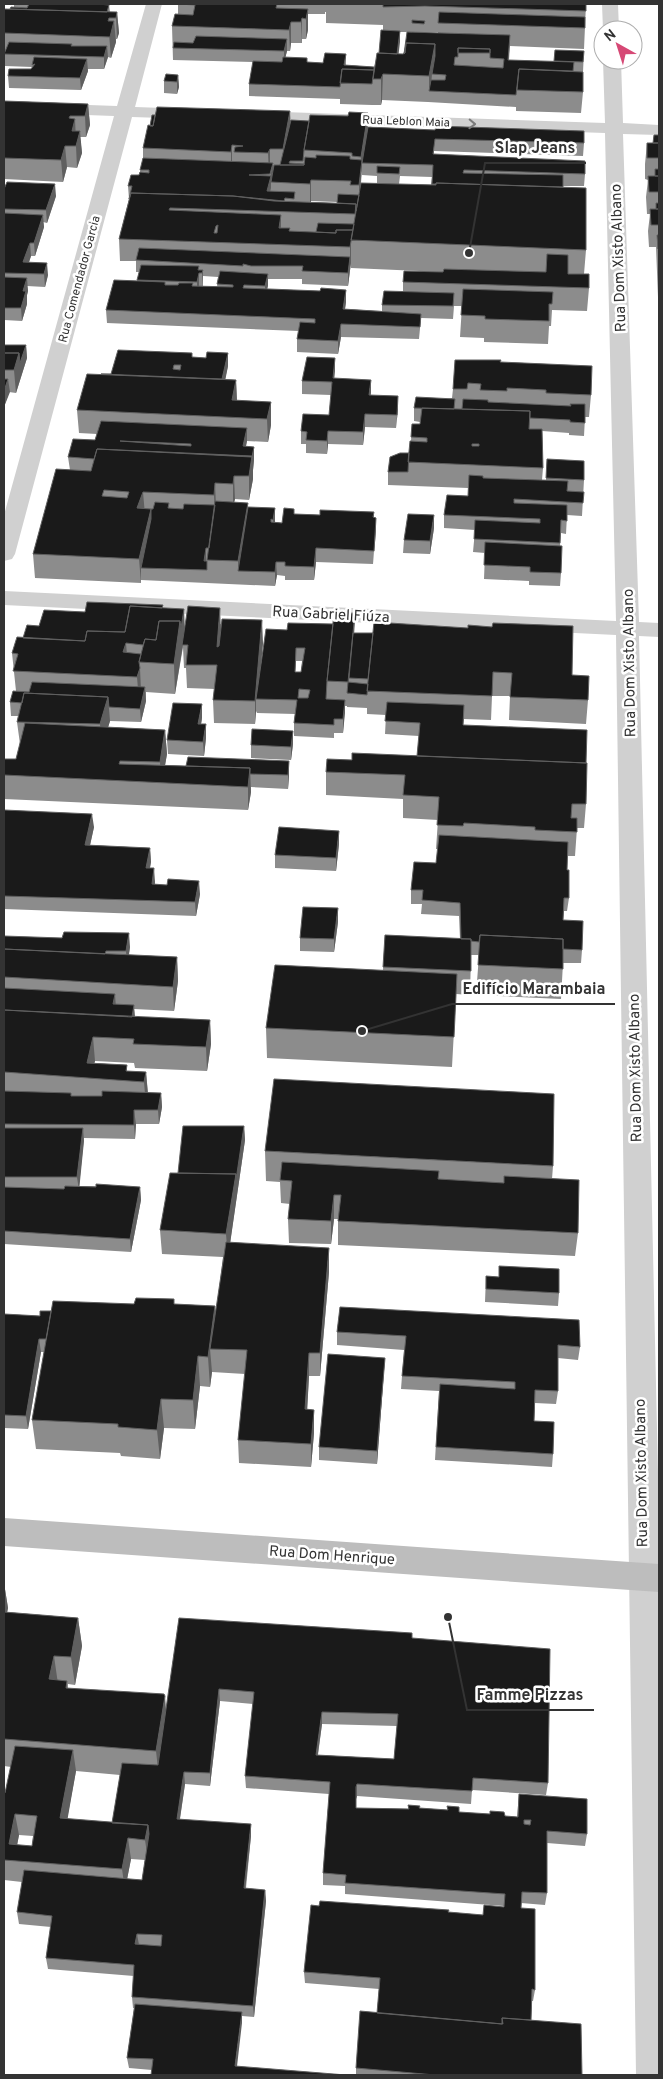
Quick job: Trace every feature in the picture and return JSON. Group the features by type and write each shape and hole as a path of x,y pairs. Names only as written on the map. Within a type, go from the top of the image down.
{"street":[{"name":"Rua Comendador Garcia","path":"4,554 154,4"},
{"path":"610,4 611,20"},
{"name":"Rua Dom Xisto Albano","path":"612,70 629,629 651,1578 655,2075"},
{"path":"4,107 205,115"},
{"name":"Rua Leblon Maia","path":"235,116 659,130"},
{"name":"Rua Gabriel Fiúza","path":"4,598 659,630"},
{"name":"Rua Dom Henrique","path":"4,1532 651,1578"}],"building":[{"path":"29,4 109,5 107,12 10,9 11,7 27,8"},
{"path":"178,4 277,4 276,8 308,9 306,19 302,18 301,22 291,22 289,30 172,26 175,14 193,15 195,5"},
{"path":"383,4 586,4 586,11 425,6 383,7"},
{"path":"4,9 117,12 116,18 109,18 108,21 114,21 110,37 4,33"},
{"path":"439,12 585,17 585,28 438,23"},
{"path":"412,20 425,21 424,24 412,23"},
{"path":"381,30 400,31 397,54 379,53"},
{"path":"407,32 510,35 508,60 574,62 573,71 519,69 516,95 429,91 431,80 445,80 446,75 432,74 435,44 406,43 404,54","holes":["458,48 490,49 490,58 504,59 503,68 454,65 455,57 458,57"]},
{"path":"196,36 287,39 284,51 173,48 174,42 193,43"},
{"path":"9,42 107,46 104,57 4,54"},
{"path":"406,43 435,44 429,76 383,74 381,79 373,79 377,53 403,54 405,53"},
{"path":"458,48 490,49 490,53 458,53"},
{"path":"555,50 584,51 583,62 554,61"},
{"path":"325,53 346,54 344,65 374,67 374,70 342,69 340,87 249,84 253,61 282,62 283,57 307,58 307,62 323,63"},
{"path":"34,57 87,59 80,78 8,76 9,69 31,69 35,64 32,65"},
{"path":"342,69 374,70 372,84 340,83"},
{"path":"519,69 583,72 583,92 517,90"},
{"path":"166,74 178,75 177,82 164,81"},
{"path":"4,101 88,104 85,116 70,116 69,118 75,119 72,131 80,131 76,146 65,146 61,160 4,158"},
{"path":"157,107 290,111 283,149 270,149 268,153 234,152 235,147 243,146 232,145 231,152 143,148 148,125 153,126"},
{"path":"349,112 368,113 361,157 352,156 352,153 304,150 310,115 348,116"},
{"path":"152,115 155,115 153,126 150,126"},
{"path":"291,120 309,121 303,161 290,161 289,163 304,165 280,165"},
{"path":"436,126 584,131 584,143 435,139 433,154 585,161 585,174 464,170 463,173 563,175 563,187 432,184 433,165 362,163 368,127 435,130"},
{"path":"654,135 659,135 659,143 653,143"},
{"path":"647,143 659,143 659,158 647,158"},
{"path":"316,155 350,156 350,159 362,160 359,185 350,185 351,181 311,180 310,184 271,182 274,165 304,165 305,157 316,158"},
{"path":"143,158 273,163 270,174 249,175 271,176 267,191 295,192 294,199 285,198 284,201 233,196 131,193 129,199 132,186 128,186 131,175 139,175 140,172 149,173 149,170 140,170"},
{"path":"377,166 400,167 399,174 377,173"},
{"path":"655,169 659,169 659,176 655,176"},
{"path":"648,176 659,176 659,192 649,192"},
{"path":"7,182 55,184 46,210 4,209 4,189"},
{"path":"361,183 436,185 436,183 586,188 586,250 351,240"},
{"path":"131,193 233,196 274,201 356,204 355,214 170,208 169,210 281,215 279,228 290,228 289,231 336,233 336,230 353,230 350,247 119,239","holes":["218,225 217,233 214,233"]},
{"path":"338,194 359,195 356,211 356,204 337,203"},
{"path":"656,203 659,203 659,209 656,209"},
{"path":"650,209 659,209 659,225 651,225"},
{"path":"4,213 43,215 34,243 30,243 23,262 47,263 44,274 4,273"},
{"path":"318,223 354,224 353,230 336,230 336,233 316,232"},
{"path":"139,248 350,257 348,273 302,271 303,266 251,266 243,264 243,266 136,260"},
{"path":"547,254 568,255 568,274 589,274 589,288 403,282 404,271 443,272 444,269 546,272"},
{"path":"141,265 199,266 198,270 203,270 202,273 199,273 197,282 137,280"},
{"path":"220,271 268,274 265,286 244,285 243,288 320,291 321,288 346,290 343,309 421,314 420,327 341,324 338,341 297,339 300,322 315,323 315,319 106,310 114,280 165,282 165,285 193,283 192,286 233,287 233,285 217,284"},
{"path":"4,277 27,278 23,291 26,291 21,308 4,308"},
{"path":"463,289 553,292 552,304 549,304 549,321 485,319 485,316 461,315"},
{"path":"384,291 454,293 453,306 382,305"},
{"path":"4,345 26,345 20,363 19,353 4,353"},
{"path":"118,350 192,353 192,357 206,358 207,352 228,353 222,379 101,374 111,374","holes":["174,365 181,365 180,370 173,369"]},
{"path":"4,353 19,353 14,370 4,370"},
{"path":"307,357 335,358 333,378 371,380 369,395 398,396 397,415 365,414 363,432 328,431 327,441 306,440 307,432 301,431 303,414 329,415 332,382 302,381"},
{"path":"455,360 501,360 500,362 592,366 591,395 546,393 546,390 507,388 507,391 480,390 481,384 468,383 467,389 453,389"},
{"path":"87,374 236,380 232,400 271,402 267,419 77,410"},
{"path":"4,379 8,379 4,391"},
{"path":"416,397 455,399 454,409 414,408"},
{"path":"463,399 571,406 570,404 585,404 585,423 570,422 570,420 530,418 530,411 462,409"},
{"path":"422,408 530,411 529,429 542,429 543,468 408,462 410,441 427,442 427,438 411,437 412,424 420,424"},
{"path":"101,421 247,428 243,446 254,447 252,457 97,449 94,459 68,457 73,439 95,440","holes":["120,441 191,444 191,446"]},
{"path":"97,449 252,456 249,476 234,476 233,484 215,483 214,495 143,492 137,508 151,509 139,559 33,554 56,469 91,471","holes":["104,490 129,492 127,498 102,496"]},
{"path":"400,453 409,453 408,472 388,472 390,457"},
{"path":"547,459 584,461 584,480 546,478"},
{"path":"469,475 483,476 483,478 568,481 567,491 584,492 583,503 514,499 514,503 567,505 567,521 561,520 560,543 474,539 475,520 540,523 540,519 444,515 447,495 468,496"},
{"path":"215,501 248,503 238,561 207,560"},
{"path":"155,502 169,503 168,508 183,509 184,504 215,505 209,548 206,548 204,561 207,561 207,570 141,568 151,519 151,509 153,509"},
{"path":"248,507 275,508 271,522 282,523 284,508 294,509 294,514 320,515 320,510 374,512 373,517 376,518 374,551 316,548 314,567 285,566 285,562 276,562 275,572 238,571"},
{"path":"408,514 434,515 430,541 404,540"},
{"path":"485,542 562,546 561,573 530,572 530,567 484,565"},
{"path":"87,602 163,605 162,608 130,606 125,632 87,631 85,641 23,638 27,625 39,626 44,610 85,612"},
{"path":"130,606 184,609 181,628 180,621 159,621 156,640 145,639 143,645 126,643 123,652 141,654 137,677 13,671 18,654 12,653 17,637 85,641 87,631 125,632"},
{"path":"188,606 220,608 217,647 219,646 222,619 262,620 255,701 213,700 217,665 186,665 188,645 182,645"},
{"path":"334,613 355,613 348,682 327,681"},
{"path":"159,621 180,621 174,664 139,662 145,639 156,640"},
{"path":"374,622 468,628 468,625 492,627 493,623 573,626 572,675 589,676 588,700 510,697 512,673 493,672 492,696 367,691"},
{"path":"288,623 333,624 326,699 345,700 343,719 334,719 334,725 294,723 297,700 256,699 266,629 287,630","holes":["296,648 305,648 301,672 295,672","299,689 310,690 308,698 298,698"]},
{"path":"353,633 373,633 368,679 349,678"},
{"path":"32,682 145,687 140,709 109,707 108,697 24,693 22,703 10,702 13,691 29,692"},
{"path":"348,682 368,684 367,695 347,693"},
{"path":"24,693 108,697 100,724 17,722"},
{"path":"387,702 464,705 463,725 587,730 586,763 417,756 420,723 385,721"},
{"path":"173,703 202,704 198,724 206,724 203,742 167,740"},
{"path":"25,723 165,730 160,762 120,761 119,764 250,768 248,787 4,775 4,759 16,759"},
{"path":"252,729 293,731 291,747 251,745"},
{"path":"352,753 587,763 586,804 572,804 571,818 577,818 577,832 535,830 535,827 464,823 463,826 437,825 439,797 403,795 405,775 326,772 327,759 352,760"},
{"path":"188,757 289,761 288,775 250,774 250,768 186,766"},
{"path":"4,810 92,814 85,845 150,848 146,868 154,868 152,884 167,885 168,879 199,881 195,902 4,896"},
{"path":"279,827 339,831 336,858 275,855"},
{"path":"439,835 568,842 569,898 564,898 563,920 583,921 582,950 563,949 563,939 480,935 479,942 471,941 471,939 461,939 460,903 422,900 423,890 411,890 414,862 436,863"},
{"path":"303,907 338,908 334,939 300,938"},
{"path":"64,932 129,933 126,951 106,951 105,954 4,949 4,936 62,938"},
{"path":"385,935 471,939 471,971 383,967"},
{"path":"480,935 563,939 563,969 478,965"},
{"path":"4,949 177,957 173,987 4,977"},
{"path":"275,965 457,974 454,1037 266,1028"},
{"path":"4,988 115,994 113,1004 134,1005 132,1017 4,1010"},
{"path":"4,1010 210,1020 206,1047 133,1044 134,1039 93,1037 87,1063 127,1065 126,1071 146,1072 144,1082 4,1072"},
{"path":"274,1079 554,1094 553,1166 265,1151"},
{"path":"4,1091 71,1093 71,1096 102,1096 102,1091 161,1093 158,1110 134,1110 134,1125 4,1124"},
{"path":"183,1126 244,1126 236,1180 236,1174 178,1173"},
{"path":"4,1128 83,1128 77,1177 4,1177"},
{"path":"282,1162 439,1171 438,1179 504,1183 504,1176 579,1180 578,1233 338,1221 341,1195 334,1195 331,1221 288,1219 292,1181 280,1180"},
{"path":"170,1173 236,1174 226,1234 160,1230"},
{"path":"96,1184 140,1187 130,1239 4,1231 4,1187 64,1189 65,1186 96,1187"},
{"path":"226,1242 329,1248 320,1353 309,1353 305,1409 314,1410 311,1444 238,1440 247,1350 210,1349"},
{"path":"499,1266 559,1269 559,1293 486,1289 486,1276 499,1277"},
{"path":"136,1298 174,1299 174,1304 215,1306 208,1357 198,1356 193,1400 161,1399 157,1430 118,1427 118,1424 32,1420 53,1301 134,1304"},
{"path":"340,1307 579,1320 580,1347 558,1345 558,1391 535,1390 534,1421 554,1422 553,1454 436,1447 440,1384 515,1389 515,1382 402,1376 406,1336 337,1332"},
{"path":"40,1311 51,1311 46,1339 39,1339 26,1416 4,1415 4,1314 40,1316"},
{"path":"328,1354 385,1358 377,1451 319,1447"},
{"path":"4,1612 78,1618 71,1657 54,1656 49,1679 67,1681 66,1688 164,1694 156,1751 4,1739"},
{"path":"179,1618 412,1633 412,1638 550,1649 548,1783 473,1778 472,1791 357,1784 356,1787 356,1808 409,1809 408,1805 420,1806 419,1808 448,1810 447,1806 459,1807 459,1812 490,1814 490,1811 504,1812 505,1816 518,1817 519,1794 587,1799 587,1834 547,1831 547,1893 522,1892 521,1908 535,1909 535,1990 532,1989 531,2020 502,2018 502,2024 377,2013 380,1978 304,1972 311,1905 319,1906 320,1901 449,1910 448,1912 483,1915 484,1905 504,1907 505,1894 345,1883 346,1875 323,1873 330,1782 245,1776 254,1692 219,1689 210,1773 184,1772 177,1819 251,1824 244,1888 265,1890 253,2006 132,1997 134,1965 46,1958 52,1916 17,1912 24,1870 142,1880 149,1834 148,1825 112,1823 122,1763 158,1765","holes":["322,1712 398,1714 394,1759 316,1755","524,1820 531,1820 530,1825 524,1824","137,1934 162,1935 161,1946 135,1944"]},
{"path":"15,1746 73,1750 60,1818 148,1825 145,1840 128,1838 122,1869 4,1860 5,1793","holes":["15,1814 37,1816 32,1846 9,1844"]},
{"path":"135,2004 242,2012 235,2066 346,2075 151,2075 153,2059 127,2058"},
{"path":"360,2011 503,2024 502,2018 581,2024 582,2075 435,2075 356,2068"}],"place":[{"name":"Slap Jeans","path":"469,253"},
{"name":"Edifício Marambaia","path":"362,1031"},
{"name":"Famme Pizzas","path":"448,1617"}]}
